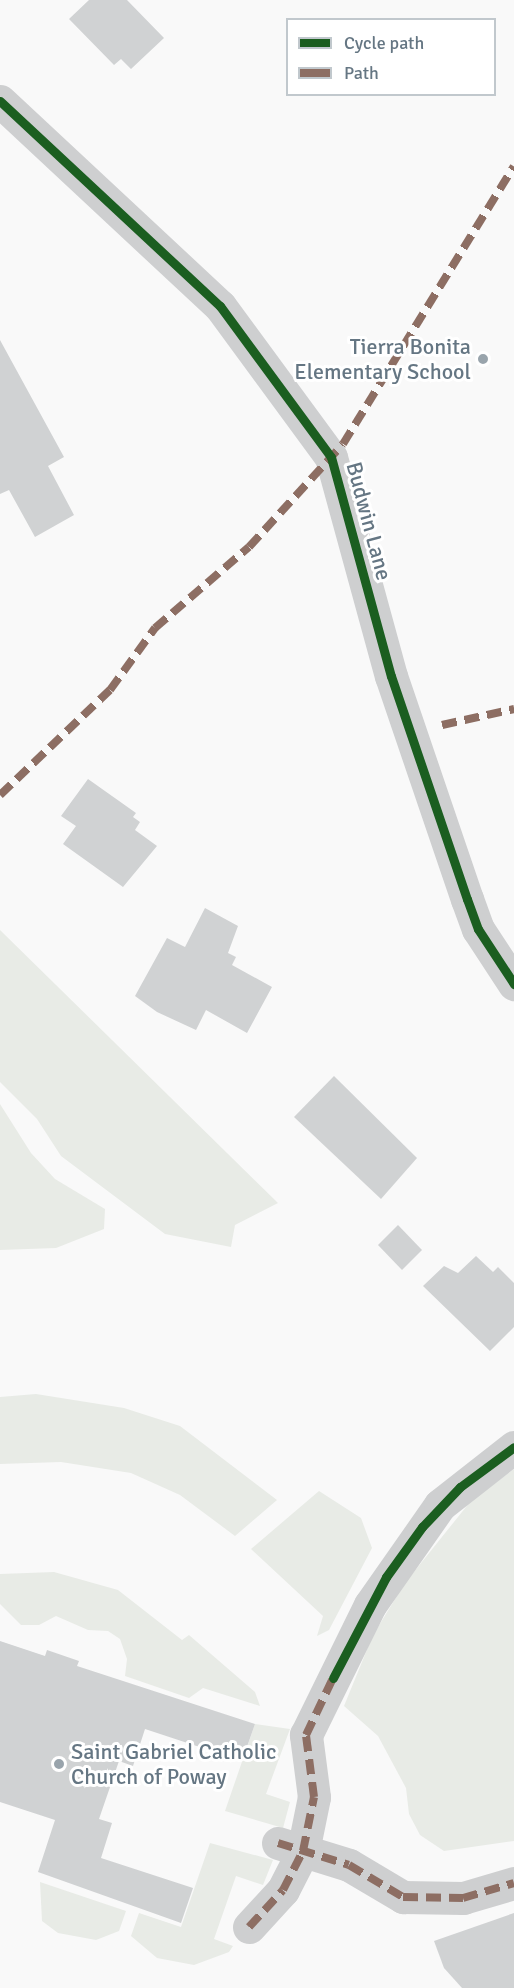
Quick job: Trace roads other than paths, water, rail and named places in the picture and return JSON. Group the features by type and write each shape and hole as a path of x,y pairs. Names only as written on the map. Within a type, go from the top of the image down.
{"street":[{"name":"Budwin Lane","path":"0,101 220,306 331,457 390,676 467,899 478,929 514,984"},
{"path":"249,1927 283,1890 291,1847 314,1797 306,1736 381,1586 422,1527 460,1488 514,1447"},
{"path":"291,1847 349,1865 403,1897 463,1898 514,1883"}],"place":[{"name":"Tierra Bonita Elementary School","path":"483,359"},
{"name":"Saint Gabriel Catholic Church of Poway","path":"59,1764"}]}
